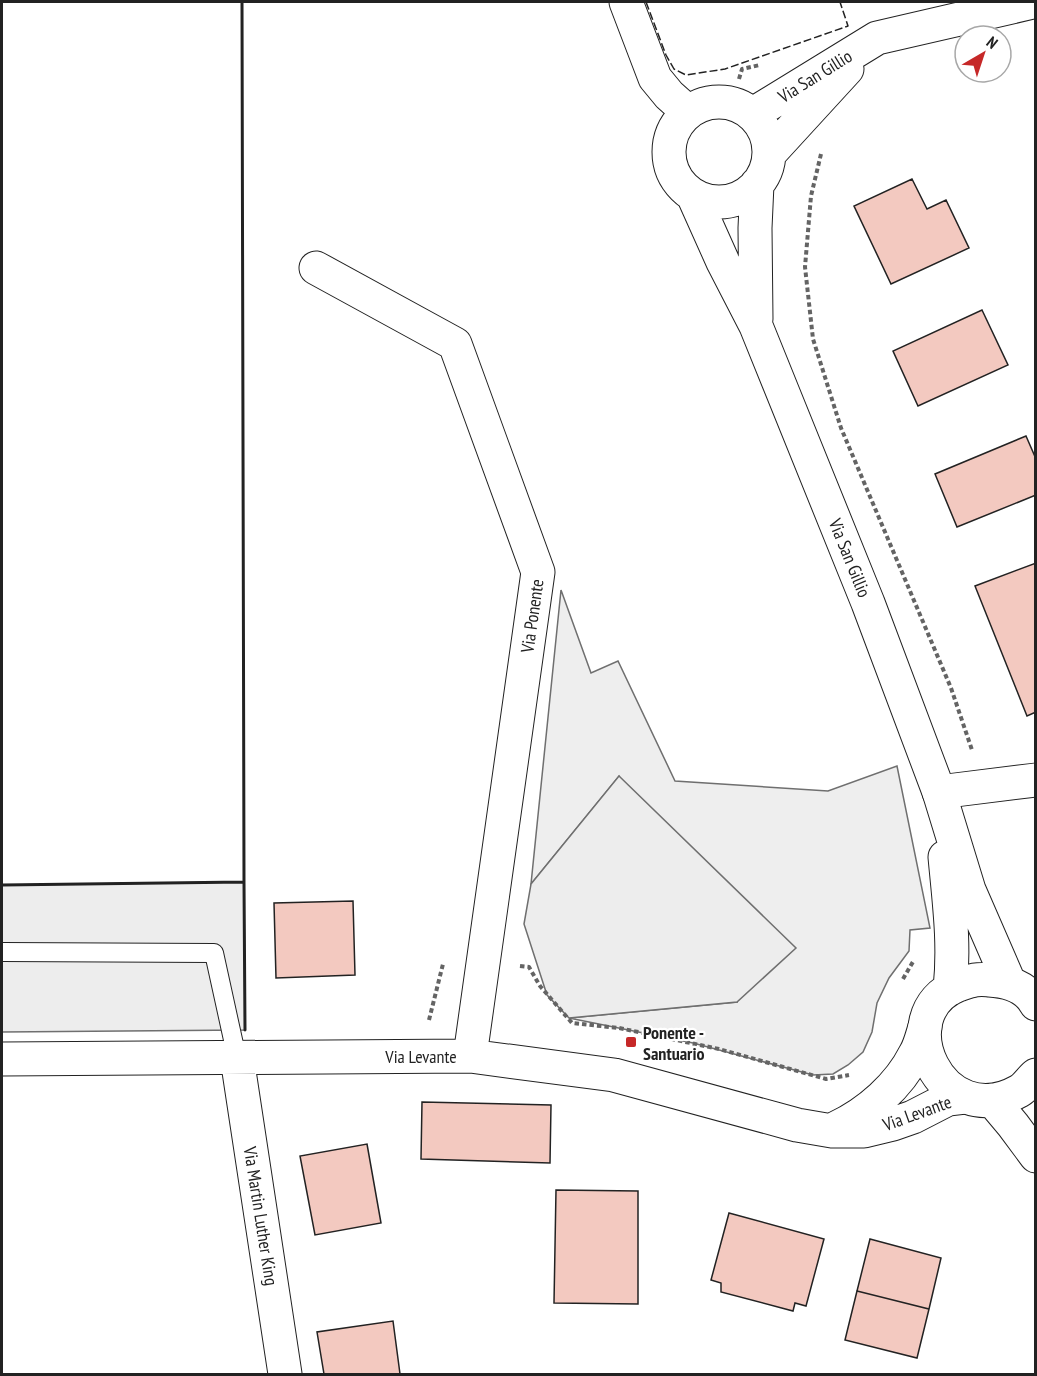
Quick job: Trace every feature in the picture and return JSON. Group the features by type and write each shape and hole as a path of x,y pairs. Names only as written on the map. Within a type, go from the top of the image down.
{"street":[{"path":"626,2 655,78 669,95 688,112 702,104 717,101 743,107 762,125 768,139 770,153"},
{"name":"Via San Gillio","path":"753,114 878,38 1033,2"},
{"name":"Via San Gillio","path":"756,326 755,228 758,184 766,170 770,153 878,38"},
{"name":"Via San Gillio","path":"688,112 677,123 670,138 669,154 672,170 681,184 693,195 723,262 756,326 868,603 939,792 969,890 1010,982"},
{"path":"693,195 720,202 734,200 747,194 758,184"},
{"name":"Via Ponente","path":"316,268 455,344 538,572 470,1056"},
{"path":"939,792 1035,780"},
{"name":"Via San Gillio","path":"939,792 952,933 953,964 950,989"},
{"path":"950,989 977,978 1010,982 1033,998 1035,1004"},
{"name":"Via Levante","path":"832,1131 857,1118 890,1088 915,1054 930,1013 938,999 950,989"},
{"path":"926,1027 925,1047 935,1073 949,1088 979,1099 1013,1125 1035,1156"},
{"name":"Via Levante","path":"2,1059 470,1056 614,1075 796,1125 832,1131 864,1131 893,1124 913,1117 948,1099 979,1099 1020,1091 1035,1075"},
{"name":"Via Martin Luther King","path":"237,1058 285,1374"}],"lane":[{"path":"2,952 214,953 237,1058"}],"path":[{"path":"825,147 820,155 811,196 805,267 813,339 841,428 951,688 980,772 980,787"},
{"path":"899,987 929,938 952,933"},
{"path":"420,1056 444,961 529,967 540,986 572,1023 619,1028 719,1049 826,1079 849,1075"}],"shaded area":[{"path":"561,590 591,673 618,661 675,781 828,791 897,766 930,928 910,930 909,951 889,978 877,1003 872,1032 863,1052 833,1074 813,1075 693,1043 569,1018 737,1002 619,776 531,884"},
{"path":"619,776 796,948 737,1002 569,1018 547,995 524,924 531,884"},
{"path":"244,882 245,1030 2,1032 2,885"}],"building":[{"path":"912,179 927,209 946,200 969,248 891,284 854,206"},
{"path":"982,310 1008,365 918,406 893,351"},
{"path":"1026,436 1036,459 1036,495 957,527 935,474"},
{"path":"1036,563 1036,712 1027,716 975,586"},
{"path":"353,901 355,975 276,978 274,903"},
{"path":"422,1102 551,1105 550,1163 421,1159"},
{"path":"367,1144 381,1223 315,1235 300,1156"},
{"path":"556,1190 638,1191 638,1304 554,1303"},
{"path":"729,1213 824,1239 806,1306 795,1303 793,1311 721,1292 721,1283 711,1280"},
{"path":"870,1239 941,1258 929,1309 857,1291"},
{"path":"857,1291 929,1309 917,1358 845,1340"},
{"path":"393,1321 400,1374 324,1374 317,1332"}],"fence":[{"path":"646,2 666,55 674,69 686,75 725,69 848,26 840,2"}],"wall":[{"path":"242,2 244,882"},
{"path":"2,885 244,882 245,1030"}],"place":[{"name":"Ponente - Santuario","path":"631,1042"}]}
